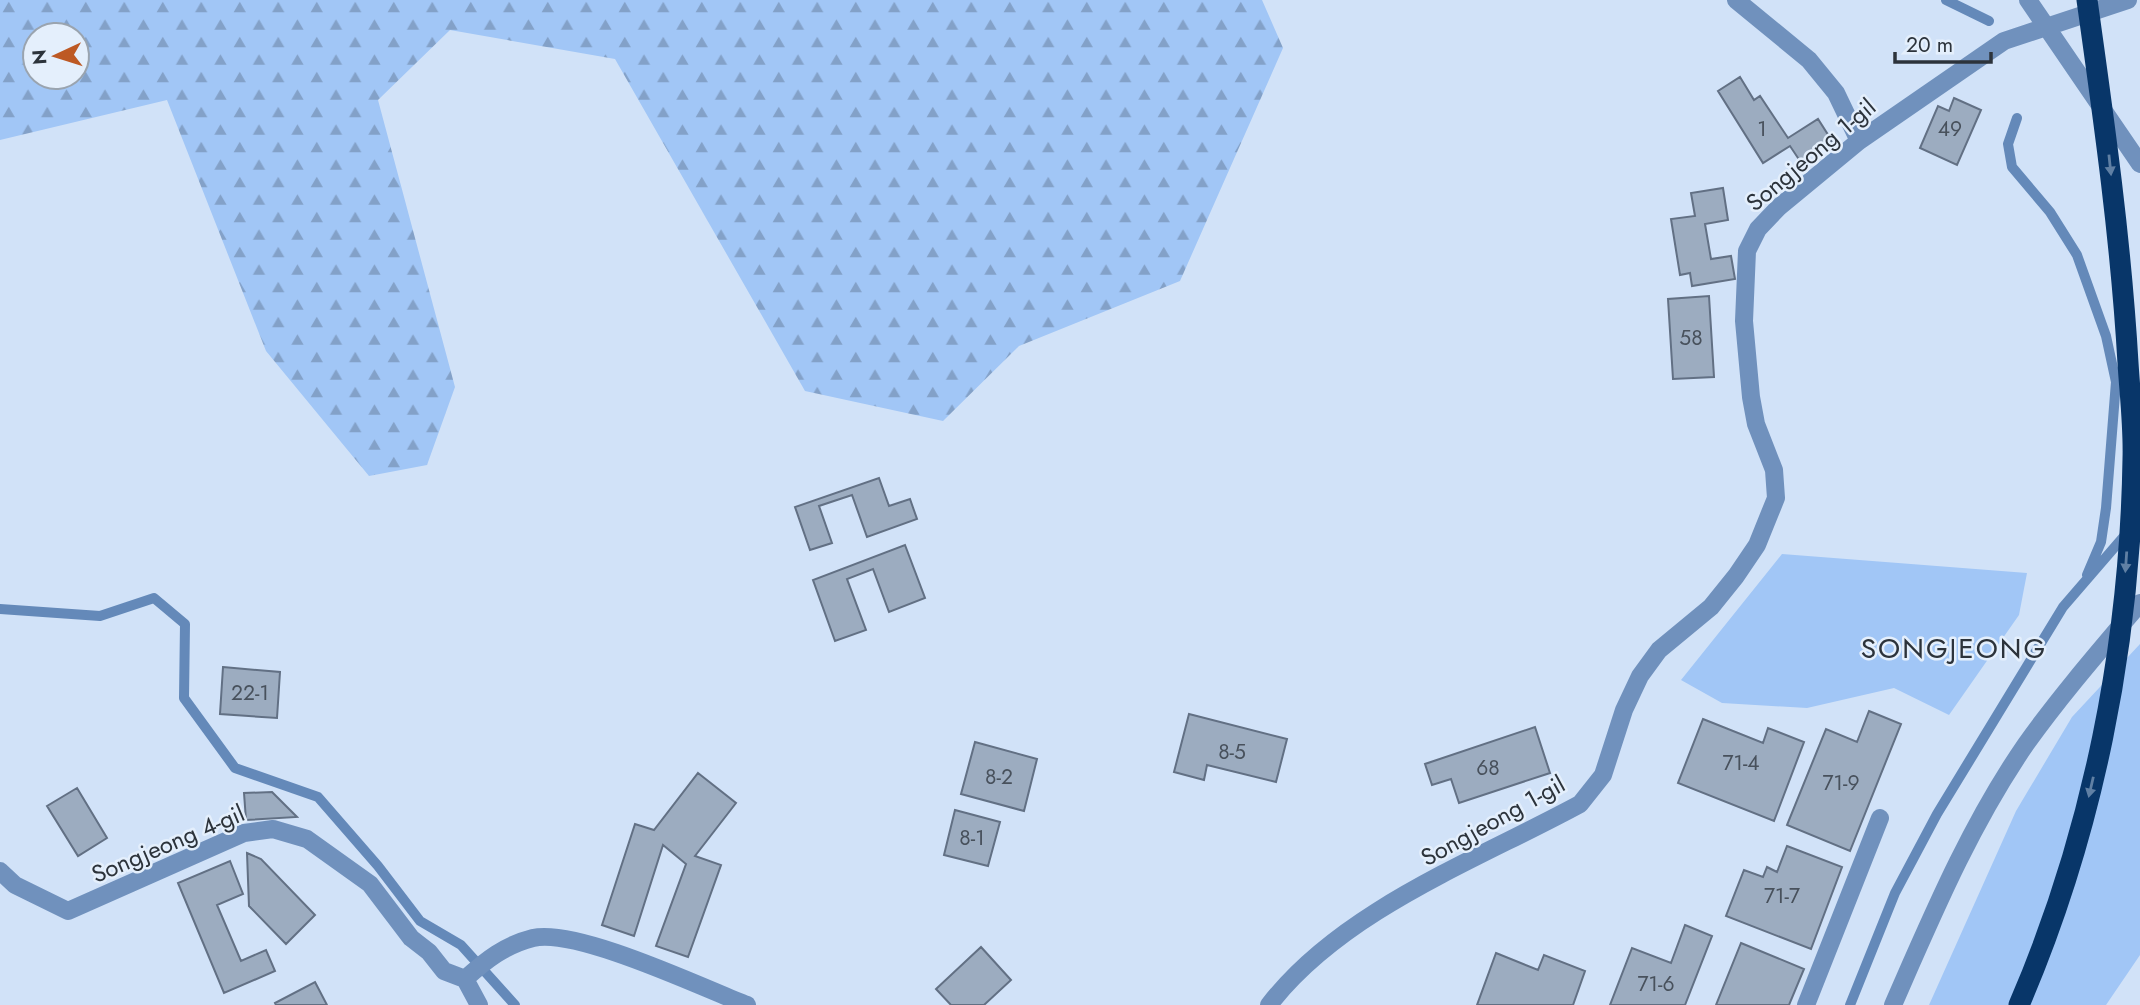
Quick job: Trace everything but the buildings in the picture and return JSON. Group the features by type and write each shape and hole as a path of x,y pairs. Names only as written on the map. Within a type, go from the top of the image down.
{"highway":[{"path":"2019,1005 2062,895 2085,813 2107,721 2124,599 2133,457 2124,295 2087,0"}],"street":[{"path":"1736,0 1809,60 1836,93 1859,141"},
{"path":"2028,0 2140,164"},
{"name":"Songjeong 1-gil","path":"1269,1005 1305,967 1348,932 1400,900 1580,804 1603,775 1624,710 1640,676 1658,650 1711,607 1758,545 1776,498 1774,470 1756,424 1751,397 1744,321 1746,251 1758,229 1779,207 1859,141 2004,41 2127,0"},
{"path":"1893,1005 1940,895 1979,822 2026,745 2075,680 2140,603"},
{"path":"1805,1005 1880,818"},
{"name":"Songjeong 4-gil","path":"0,871 15,885 68,911 244,833 273,829 307,839 370,884 411,938 429,952 444,971 465,979"},
{"path":"479,1005 465,979 505,947 536,938 575,939 747,1005"}],"green space":[{"path":"0,0 1262,0 1283,48 1180,281 1019,346 943,421 805,391 615,59 450,30 378,100 455,387 427,465 369,476 266,351 167,100 0,140"},
{"path":"1782,554 2027,573 2019,615 1949,715 1894,688 1807,708 1722,703 1681,680"},
{"path":"2140,644 2140,955 2106,1005 1929,1005 2016,811 2072,717"}],"waterway":[{"path":"1946,0 1989,21"},
{"path":"2017,118 2008,144 2012,167 2050,212 2077,255 2106,336 2116,382 2101,542 2087,575"},
{"path":"1850,1005 1895,893 1937,814 2063,607 2126,534"},
{"path":"0,609 100,616 154,598 185,624 184,698 235,768 318,797 378,866 420,921 461,945 515,1005"}],"district":[{"name":"SONGJEONG","path":"1954,648"}]}
